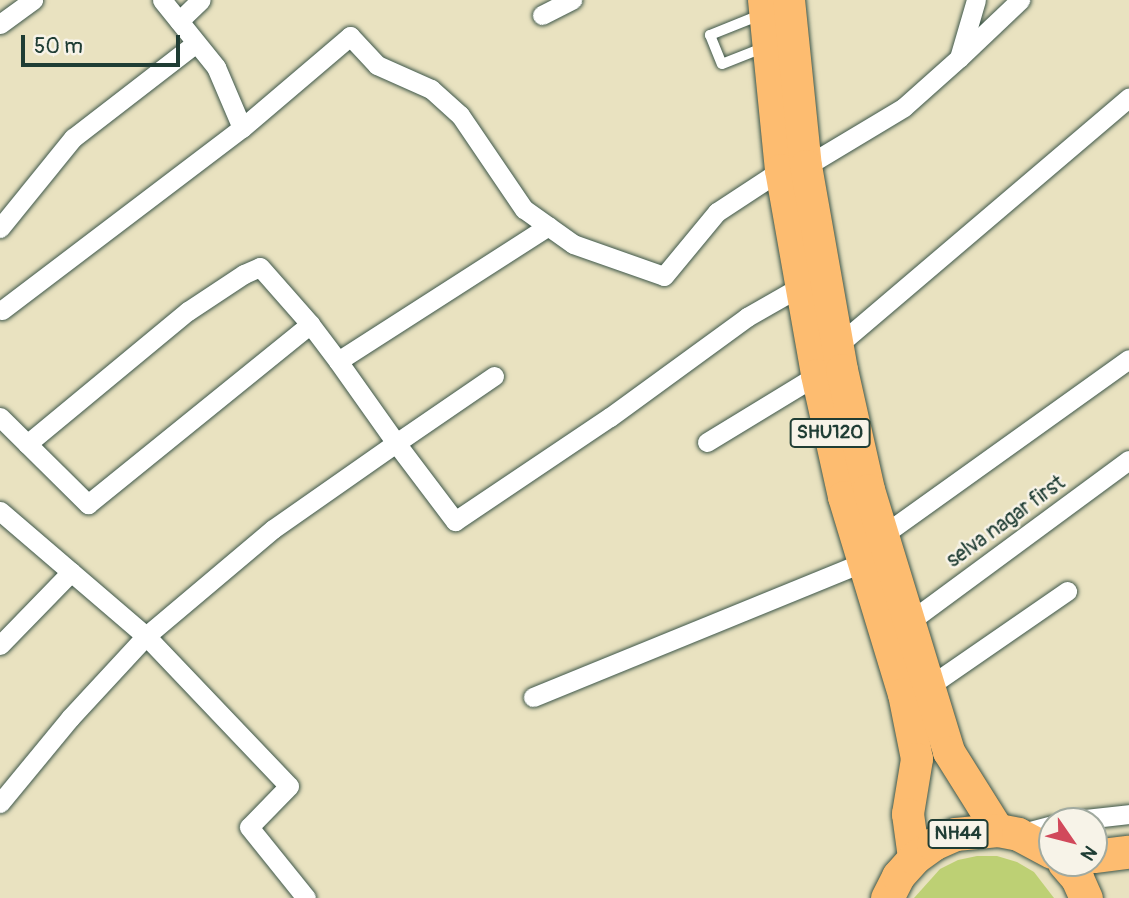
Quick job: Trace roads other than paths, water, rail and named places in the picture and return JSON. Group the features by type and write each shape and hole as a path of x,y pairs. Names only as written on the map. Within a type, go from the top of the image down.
{"highway":[{"name":"NH44","path":"887,898 898,876 914,858 933,844 955,834 1008,832 1038,846"},
{"path":"1108,854 1129,852"},
{"path":"1076,877 1086,898"}],"main road":[{"name":"SHU120","path":"773,4 768,46 793,168 838,345 869,490 949,752 1008,832"},
{"name":"SHU120","path":"773,4 793,168 803,285 817,375 844,497 904,694 917,759 908,814 914,858"}],"street":[{"path":"0,24 33,0"},
{"path":"162,0 216,67 242,128"},
{"path":"179,21 201,0"},
{"path":"542,15 572,0"},
{"path":"959,58 976,0"},
{"path":"1,311 242,128 350,36 377,65 431,89 460,115 524,209 573,244 664,276 717,212 904,107 1020,0"},
{"path":"0,228 73,138 196,43"},
{"path":"838,345 1129,97"},
{"path":"338,361 548,226"},
{"path":"27,444 188,312 244,274 260,267 310,324 455,521 610,417 747,317 803,285"},
{"path":"0,417 88,504 310,324"},
{"path":"883,535 1129,359"},
{"path":"707,442 817,375"},
{"path":"0,803 71,718 146,636 273,529 494,376"},
{"name":"selva nagar first","path":"909,622 1129,460"},
{"path":"0,511 146,636 289,786 249,827 306,898"},
{"path":"533,696 864,562"},
{"path":"0,645 71,572"},
{"path":"928,687 1066,591"},
{"path":"1108,816 1129,814"},
{"path":"1008,832 1038,827"}],"lane":[{"path":"768,46 722,64 710,35 773,4"}]}
